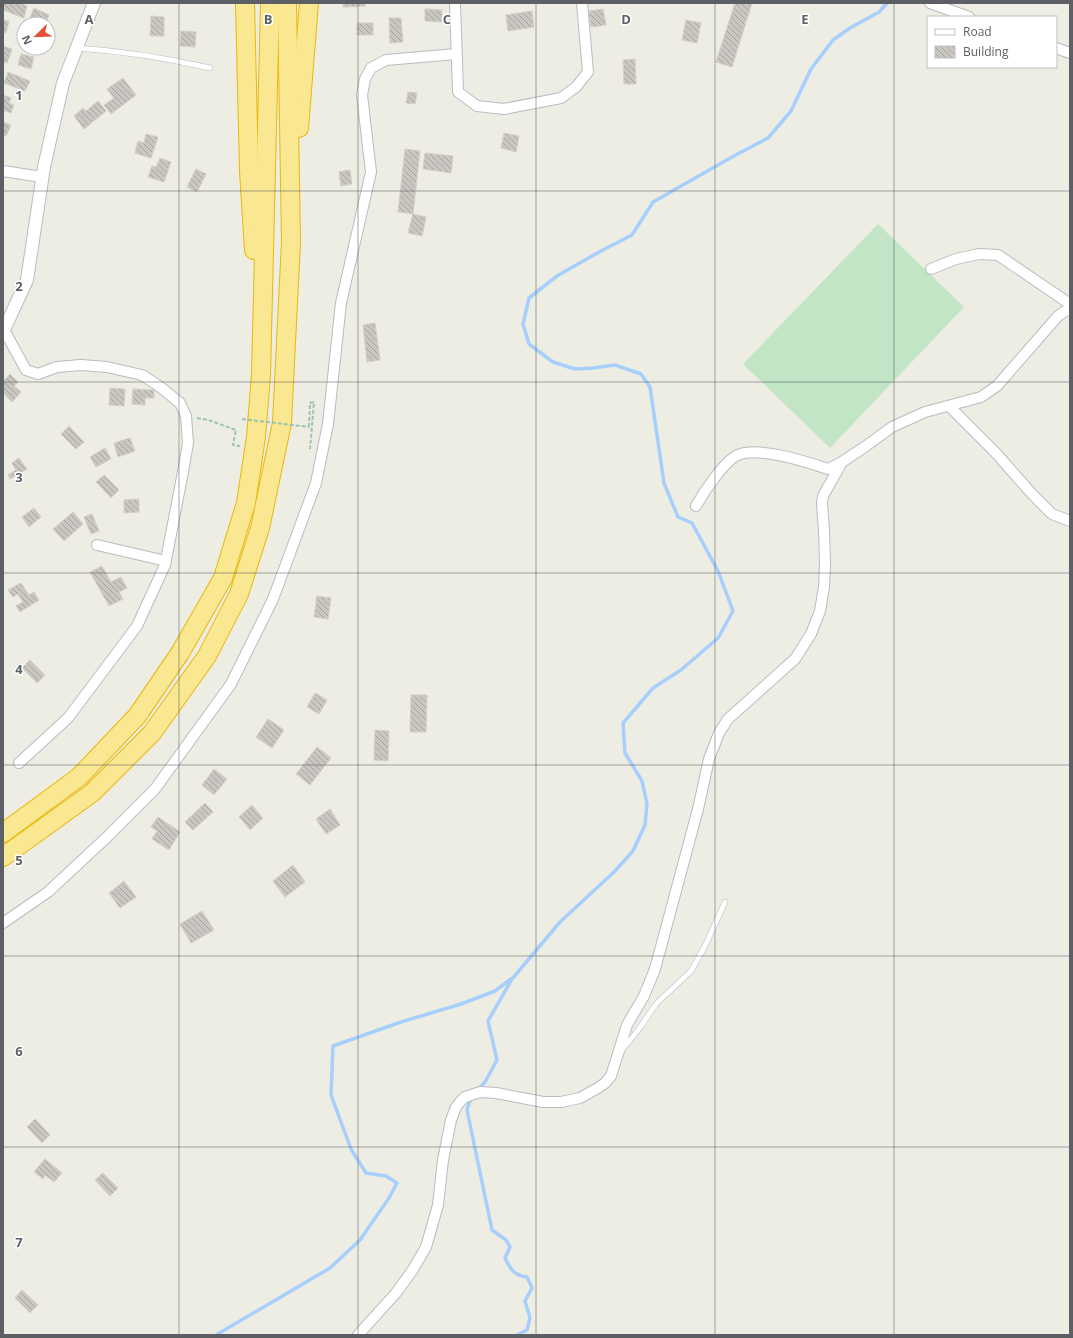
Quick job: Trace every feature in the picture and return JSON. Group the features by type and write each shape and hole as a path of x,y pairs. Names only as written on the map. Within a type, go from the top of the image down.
{"highway":[{"path":"245,3 249,171 261,375"},
{"path":"3,834 79,777 137,716 180,653 223,578 246,503 256,437 261,375 270,3"},
{"path":"287,3 291,242"},
{"path":"3,858 92,793 152,733 207,656 239,594 260,528 282,424 291,242 309,3"}],"street":[{"path":"19,763 68,718 137,626 166,561 188,443 186,416 180,403 159,386 142,375 107,367 81,365 57,367 38,374 26,370 4,331 27,280 42,177 63,83 94,3"},
{"path":"454,3 458,92 477,106 504,109 561,98 576,87 588,72 582,3"},
{"path":"930,3 966,16"},
{"path":"1057,48 1070,54"},
{"path":"3,923 48,892 106,838 155,789 232,684 273,599 316,483 328,424 341,303 371,172 362,95 365,79 371,68 386,60 456,54"},
{"path":"3,172 42,177"},
{"path":"931,270 956,259 979,254 998,255 1070,304"},
{"path":"696,506 705,491 724,467 738,455 757,451 806,462 828,469 842,462 866,446 892,426 925,412 981,397 997,386 1058,316 1070,308"},
{"path":"949,406 995,452 1052,514 1070,521"},
{"path":"358,1335 396,1293 412,1272 426,1247 438,1205 443,1160 451,1120 456,1106 465,1097 480,1092 496,1093 543,1102 561,1102 580,1098 605,1083 611,1076 628,1025 644,996 655,969 698,809 709,758 719,733 728,719 795,659 811,634 820,611 824,587 825,565 822,504 823,496 842,462"},
{"path":"97,544 166,561"}],"lane":[{"path":"77,48 110,50 168,58 210,68"},
{"path":"618,1055 639,1029 650,1011 691,971 705,946 724,902"}],"path":[{"path":"242,420 309,427 310,403 314,402 310,453"},
{"path":"186,416 208,420 236,430 233,445 239,446 240,440"}],"green space":[{"path":"878,224 964,307 830,448 743,364"}],"building":[{"path":"3,3 19,3 27,6 24,16 19,16 3,10"},
{"path":"343,3 365,3 365,6 343,7"},
{"path":"735,3 752,3 732,67 716,62"},
{"path":"34,8 49,15 49,16 31,16"},
{"path":"425,9 442,10 442,22 425,21"},
{"path":"603,9 606,25 591,27 589,11"},
{"path":"532,11 534,27 508,31 506,15"},
{"path":"151,16 164,17 164,36 150,36"},
{"path":"389,18 401,18 403,42 390,43"},
{"path":"3,20 9,21 6,33 3,32"},
{"path":"686,20 701,23 697,43 682,40"},
{"path":"357,23 373,23 373,35 357,35"},
{"path":"181,31 196,32 195,47 180,46"},
{"path":"3,46 12,49 7,63 3,62"},
{"path":"20,56 34,57 31,69 18,65"},
{"path":"635,59 636,84 624,84 623,60"},
{"path":"8,72 30,81 25,91 4,83"},
{"path":"123,78 136,95 111,114 104,105 114,98 107,89"},
{"path":"408,92 417,93 415,104 406,103"},
{"path":"3,95 11,98 9,103 14,105 11,113 3,110"},
{"path":"98,101 106,111 84,129 74,116 83,108 86,111"},
{"path":"3,122 11,125 6,136 3,135"},
{"path":"504,133 519,136 516,152 501,148"},
{"path":"146,134 158,137 151,158 135,153 138,141 144,143"},
{"path":"405,149 420,151 413,214 398,212"},
{"path":"425,153 453,156 451,173 423,169"},
{"path":"160,158 171,162 164,182 148,177 152,166 156,167"},
{"path":"196,169 206,174 197,192 187,187"},
{"path":"350,170 352,184 341,186 339,172"},
{"path":"413,214 426,217 422,236 408,233"},
{"path":"375,323 380,360 367,362 363,325"},
{"path":"10,374 18,382 14,386 21,392 12,402 3,393 3,382"},
{"path":"110,388 125,389 124,406 109,405"},
{"path":"133,389 154,390 154,398 145,398 145,405 132,404"},
{"path":"69,426 84,442 76,449 61,434"},
{"path":"130,438 135,451 118,457 114,443"},
{"path":"105,448 111,459 96,467 90,457"},
{"path":"19,458 27,469 10,479 8,475 16,470 12,463"},
{"path":"104,475 119,490 111,498 96,482"},
{"path":"139,499 139,512 124,513 124,500"},
{"path":"34,508 41,517 29,527 22,517"},
{"path":"73,512 83,524 64,541 53,529"},
{"path":"92,514 99,531 91,534 84,517"},
{"path":"102,566 111,582 121,577 127,588 119,592 123,599 109,606 90,572"},
{"path":"21,583 29,595 34,592 39,600 20,612 16,606 23,602 18,594 13,597 8,590"},
{"path":"317,596 331,598 328,619 314,617"},
{"path":"30,660 45,675 37,683 22,668"},
{"path":"315,693 327,700 319,714 307,707"},
{"path":"411,695 427,695 426,732 410,732"},
{"path":"268,719 284,730 272,748 256,737"},
{"path":"375,730 389,731 388,761 374,760"},
{"path":"317,747 331,758 310,785 296,774"},
{"path":"214,769 227,779 214,795 202,785"},
{"path":"205,803 213,812 193,830 185,822"},
{"path":"252,805 263,818 250,830 239,817"},
{"path":"330,809 340,825 326,834 316,819"},
{"path":"158,817 180,832 169,850 152,839 157,831 151,827"},
{"path":"293,865 305,882 285,897 273,881"},
{"path":"124,881 136,897 120,908 109,893"},
{"path":"202,911 214,930 191,943 180,924"},
{"path":"35,1119 50,1135 42,1143 27,1127"},
{"path":"45,1159 62,1173 54,1182 45,1175 43,1179 34,1172"},
{"path":"103,1173 118,1188 110,1196 95,1180"},
{"path":"22,1290 38,1305 30,1313 15,1298"}],"waterway":[{"path":"477,1090 485,1082 497,1060 488,1021 512,979 560,922 614,872 633,851 645,825 647,804 642,781 625,753 623,723 653,688 681,670 718,638 733,611 718,571 692,523 678,517 664,483 650,387 641,374 615,365 575,369 553,362 529,344 523,324 529,298 557,276 632,235 653,202 768,138 791,111 811,69 833,40 850,28 879,12 887,3"},
{"path":"216,1335 330,1268 360,1240 389,1198 397,1183 386,1176 366,1173 351,1149 331,1095 333,1046 401,1022 461,1004 495,991 511,979"},
{"path":"471,1097 467,1110 492,1230 506,1240 510,1247 505,1258 511,1269 519,1275 527,1277 532,1288 525,1301 530,1318 527,1330 517,1335"}]}
